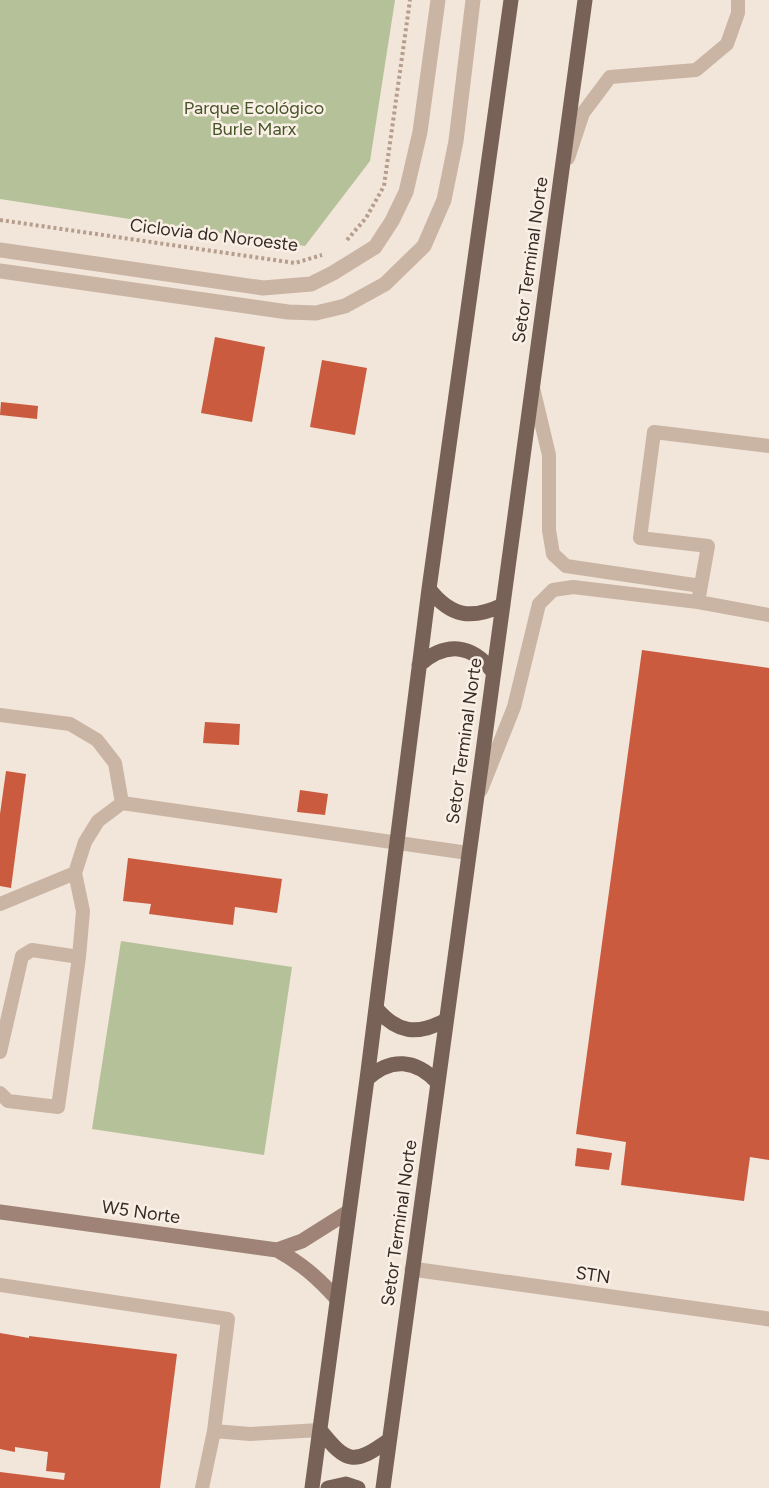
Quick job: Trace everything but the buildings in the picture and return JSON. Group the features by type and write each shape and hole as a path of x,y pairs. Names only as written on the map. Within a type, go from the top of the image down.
{"main road":[{"path":"312,1488 429,589 511,0"},
{"name":"Setor Terminal Norte","path":"383,1488 585,0"},
{"path":"429,589 439,602 454,611 470,615 487,612 502,605"},
{"path":"419,665 430,655 444,649 458,648 472,652 485,661 493,672"},
{"path":"376,1008 386,1020 400,1028 416,1031 432,1028 446,1020"},
{"path":"367,1079 377,1070 403,1063 423,1069 438,1083"},
{"name":"W5 Norte","path":"0,1212 277,1250 301,1263 337,1299"},
{"name":"W5 Norte","path":"277,1250 302,1241 348,1212"},
{"path":"320,1430 333,1447 341,1454 351,1458 362,1456 389,1440"},
{"path":"328,1488 346,1484 358,1488"}],"street":[{"path":"0,250 263,288 311,284 333,273 375,247 392,221 406,192 420,132 438,0"},
{"path":"0,271 288,312 315,313 345,306 385,284 424,246 444,200 456,141 473,0"},
{"name":"STN","path":"412,1269 769,1319"}],"lane":[{"path":"560,180 583,113 610,77 696,70 727,44 738,13 738,0"},
{"path":"532,384 549,455 549,530 553,554 566,566 701,586"},
{"path":"698,602 708,546 640,538 654,432 769,446"},
{"path":"476,803 514,707 539,604 553,590 573,587 698,602 769,615"},
{"path":"0,715 70,724 97,740 115,763 122,803"},
{"path":"0,1093 8,1101 57,1107 79,957 83,910 75,873 85,842 98,821 122,803 468,853"},
{"path":"0,904 75,873"},
{"path":"0,1052 22,956 32,950 79,957"},
{"path":"0,1285 228,1319 213,1431 202,1488"},
{"path":"213,1431 250,1434 320,1430"}],"path":[{"path":"346,241 366,218 384,186 410,0"},
{"name":"Ciclovia do Noroeste","path":"0,220 295,262 321,256 329,251"}],"green space":[{"name":"Parque Ecológico Burle Marx","path":"0,0 395,0 370,161 305,246 0,199"},
{"path":"121,941 292,967 264,1155 92,1129"}]}
